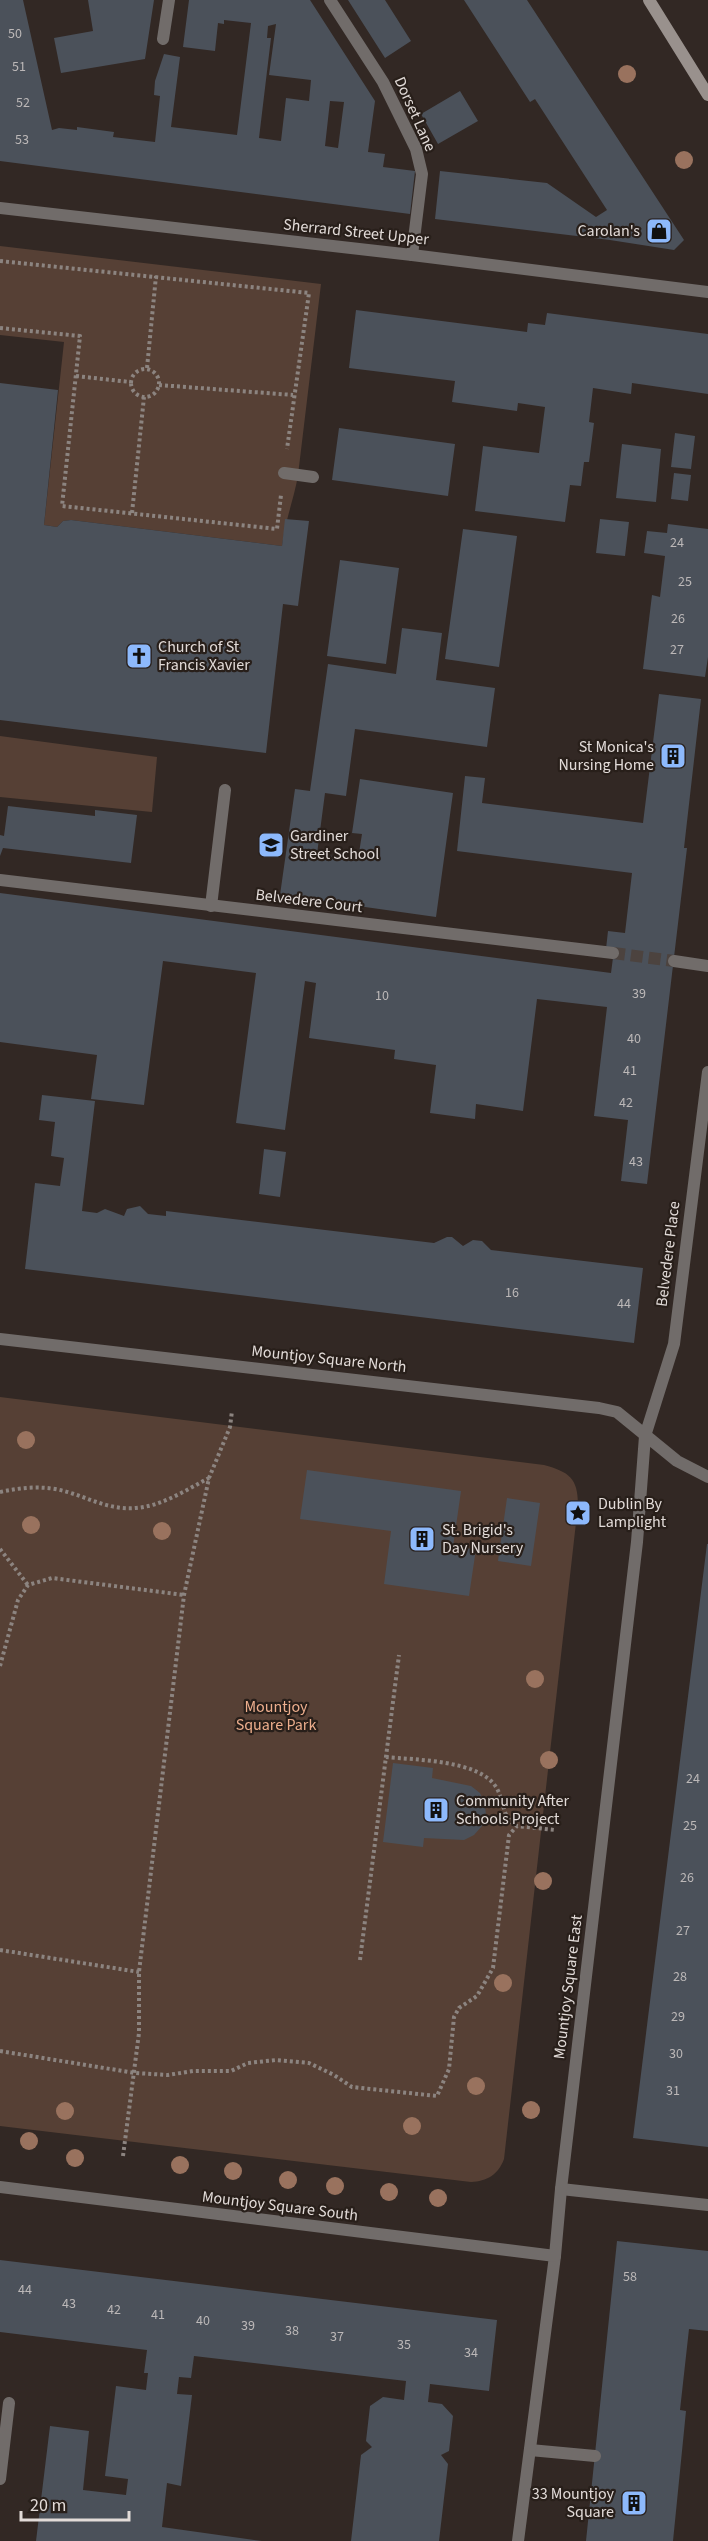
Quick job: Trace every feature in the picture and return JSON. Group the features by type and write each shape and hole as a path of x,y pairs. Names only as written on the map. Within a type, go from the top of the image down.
{"main road":[{"path":"649,0 708,95"}],"street":[{"path":"163,39 169,0"},
{"name":"Dorset Lane","path":"330,0 383,82 416,149 422,174 412,255"},
{"name":"Sherrard Street Upper","path":"0,208 412,255 708,292"},
{"path":"284,473 313,477"},
{"path":"212,906 225,790"},
{"name":"Belvedere Court","path":"0,880 613,953"},
{"path":"674,961 708,966"},
{"name":"Belvedere Place","path":"645,1436 674,1344 708,1071"},
{"name":"Mountjoy Square North","path":"0,1339 574,1403 617,1412 677,1461 708,1477"},
{"name":"Mountjoy Square East","path":"518,2541 555,2256 637,1542 645,1436"},
{"name":"Mountjoy Square South","path":"0,2187 555,2256"},
{"path":"561,2189 708,2205"},
{"path":"0,2479 9,2403"},
{"path":"530,2450 595,2456"}],"path":[{"path":"0,261 309,293 293,395 277,529 62,506 80,336 0,328"},
{"path":"147,368 156,276"},
{"path":"147,368 158,376 159,385 156,392 144,397 135,394 130,382 134,373 147,368"},
{"path":"76,376 130,382"},
{"path":"159,385 293,395"},
{"path":"132,513 144,397"},
{"path":"123,2156 139,2033 139,1972 184,1595 209,1478 230,1427 232,1411"},
{"path":"0,1492 24,1487 56,1489 113,1508 138,1509 164,1501 209,1478"},
{"path":"0,1549 28,1585"},
{"path":"0,1666 18,1600 28,1585 52,1578 184,1595"},
{"path":"360,1960 399,1655"},
{"path":"386,1756 462,1766 480,1772 495,1785 504,1802 505,1814 509,1822 517,1826 555,1830"},
{"path":"0,2051 135,2073 168,2075 194,2071 231,2071 248,2063 287,2061 309,2063 352,2087 437,2096 449,2069 454,2018 459,2008 477,1996 493,1968 509,1835 517,1826"},
{"path":"0,1950 139,1972"}],"green space":[{"path":"0,246 321,284 298,475 282,546 71,520 63,521 57,527 44,525 64,342 0,335"},
{"path":"0,736 157,757 152,812 0,797"},
{"name":"Mountjoy Square Park","path":"0,1397 544,1465 560,1470 574,1482 578,1505 504,2159 499,2169 491,2176 471,2182 0,2126"}],"building":[{"path":"0,0 23,0 52,130 59,128 77,130 77,127 114,132 113,137 155,142 160,96 154,95 155,81 164,54 180,57 171,127 237,135 251,23 224,20 224,24 218,23 215,51 183,47 189,0 310,0 375,101 368,152 385,154 383,167 415,171 410,214 0,161","holes":["276,24 269,75 311,80 309,101 286,98 281,141 259,138 271,38 267,38 268,26","330,101 344,102 338,148 325,146"]},
{"path":"88,0 154,0 145,59 61,73 54,38 93,31"},
{"path":"348,0 385,0 411,41 385,58"},
{"path":"464,0 527,0 684,240 674,250 435,219 440,171 547,183 596,217 607,210 535,99 530,102"},
{"path":"460,91 478,121 438,144 421,114"},
{"path":"356,310 527,332 528,323 545,325 547,313 708,334 708,394 632,383 631,394 593,388 589,422 594,423 589,462 584,462 581,486 570,485 565,522 475,511 483,446 539,453 545,407 518,403 517,411 452,402 455,381 349,368"},
{"name":"Church of St Francis Xavier","path":"0,383 58,390 44,525 57,527 63,521 71,520 282,546 285,519 309,521 298,606 283,604 266,753 0,720"},
{"path":"339,428 455,444 448,496 332,480"},
{"path":"675,433 695,436 691,469 671,467"},
{"path":"622,444 661,449 656,502 616,498"},
{"path":"674,473 691,475 688,501 671,499"},
{"path":"600,519 629,522 625,556 596,553"},
{"path":"668,524 708,529 708,657 705,677 643,669 652,595 660,597 665,556 644,553 647,531 667,533"},
{"path":"463,529 517,536 499,667 445,659"},
{"path":"340,560 399,568 386,664 327,656"},
{"path":"402,628 442,633 436,680 495,688 487,747 355,729 346,796 325,793 317,854 358,859 362,834 352,833 360,779 453,793 436,917 280,895 295,789 310,791 328,664 396,674"},
{"path":"659,694 701,699 684,848 687,848 647,1184 621,1181 628,1120 594,1116 607,1007 537,999 523,1111 476,1104 475,1119 430,1113 436,1065 394,1059 395,1050 309,1038 316,983 305,981 285,1130 236,1123 256,973 163,961 144,1105 91,1099 97,1055 0,1042 0,893 611,973 614,950 606,949 608,931 625,933 632,873 457,851 465,776 485,778 482,803 643,823"},
{"path":"8,806 95,816 95,810 137,815 131,863 3,848 0,856 0,835 4,836"},
{"path":"42,1095 95,1101 82,1211 97,1213 105,1209 124,1216 127,1209 140,1206 148,1214 166,1216 166,1211 434,1243 452,1237 463,1246 473,1240 482,1241 491,1250 643,1268 634,1343 25,1269 35,1183 60,1186 64,1158 51,1156 55,1122 39,1120"},
{"path":"264,1149 286,1152 280,1197 259,1194"},
{"name":"St. Brigid's Day Nursery","path":"307,1470 461,1491 453,1547 476,1549 469,1596 384,1584 391,1531 300,1519"},
{"path":"507,1498 540,1503 531,1566 498,1561"},
{"path":"708,1544 708,2147 633,2138"},
{"name":"Community After Schools Project","path":"393,1763 433,1768 432,1778 471,1786 480,1793 485,1804 486,1816 482,1826 474,1835 464,1840 424,1838 423,1847 383,1842"},
{"path":"617,2241 708,2251 708,2331 689,2329 680,2410 686,2411 673,2541 586,2541"},
{"path":"0,2260 497,2320 489,2391 430,2384 428,2402 442,2404 453,2416 449,2451 441,2455 448,2464 439,2541 351,2541 361,2455 372,2447 366,2441 370,2406 383,2397 404,2400 406,2381 194,2356 191,2378 179,2377 177,2394 192,2395 181,2486 167,2483 162,2527 262,2541 36,2541 50,2426 89,2431 83,2490 126,2495 128,2479 105,2476 116,2386 146,2390 148,2373 144,2373 147,2350 0,2332"}],"tunnel":[{"path":"613,953 674,961"}],"place":[{"name":"Carolan's","path":"659,231"},
{"name":"Church of St Francis Xavier","path":"139,656"},
{"name":"St Monica's Nursing Home","path":"673,756"},
{"name":"Gardiner Street School","path":"271,845"},
{"name":"Dublin By Lamplight","path":"578,1513"},
{"name":"St. Brigid's Day Nursery","path":"422,1539"},
{"name":"Community After Schools Project","path":"436,1810"},
{"name":"33 Mountjoy Square","path":"634,2503"}]}
